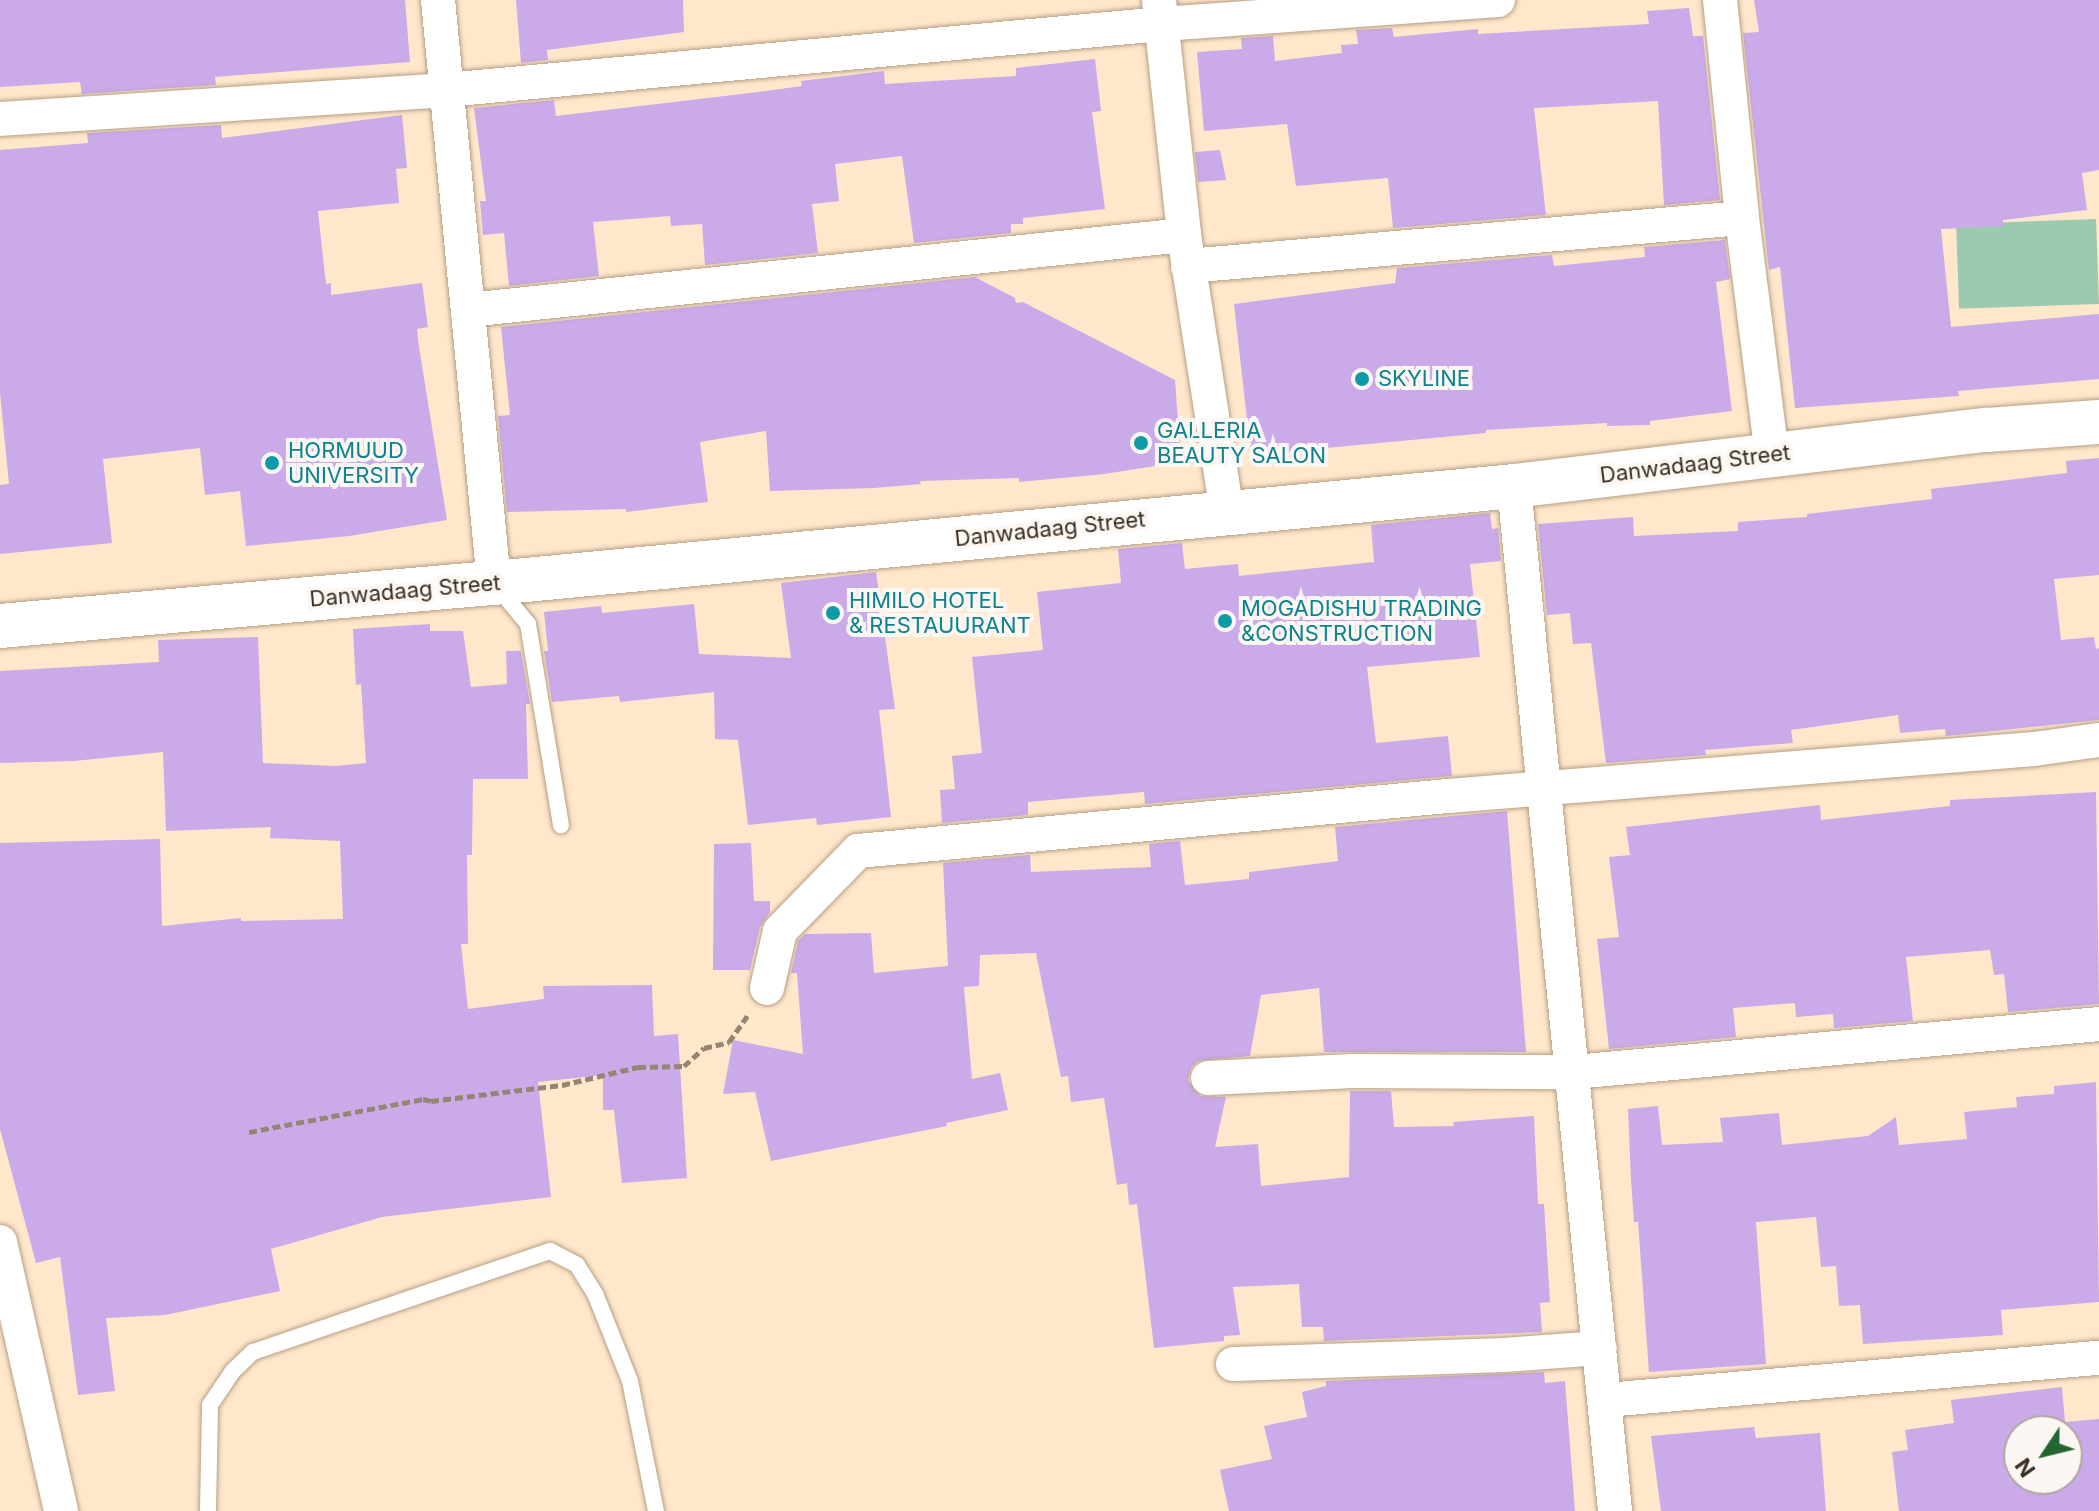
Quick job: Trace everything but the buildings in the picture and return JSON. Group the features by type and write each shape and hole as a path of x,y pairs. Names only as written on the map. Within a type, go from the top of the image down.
{"street":[{"path":"438,0 494,583"},
{"path":"0,119 446,90 1160,12 1498,0"},
{"path":"1720,0 1742,218 1772,454"},
{"path":"1160,12 1186,251 1227,512"},
{"path":"468,310 1186,251 1742,218"},
{"name":"Danwadaag Street","path":"0,626 494,583 1514,486 1987,430 2099,422"},
{"path":"1514,486 1615,1511"},
{"path":"767,988 780,931 858,851 1544,789 2034,749 2099,740"},
{"path":"1208,1078 1353,1071 1574,1072 2099,1024"},
{"path":"0,1242 61,1511"},
{"path":"1233,1364 1411,1359 1600,1348"},
{"path":"1606,1400 2099,1358"}],"lane":[{"path":"494,583 528,624 561,825"},
{"path":"208,1511 210,1405 232,1372 253,1352 550,1251 577,1265 596,1296 630,1381 656,1511"}],"path":[{"path":"249,1132 423,1099 431,1101 562,1085 638,1067 684,1066 704,1048 729,1042 767,988"}],"green space":[{"path":"2096,219 2099,304 1959,309 1956,224"}],"place":[{"name":"SKYLINE","path":"1362,379"},
{"name":"GALLERIA BEAUTY SALON","path":"1141,443"},
{"name":"HORMUUD UNIVERSITY","path":"272,463"},
{"name":"HIMILO HOTEL & RESTAUURANT","path":"833,613"},
{"name":"MOGADISHU TRADING &CONSTRUCTION","path":"1225,621"}]}
